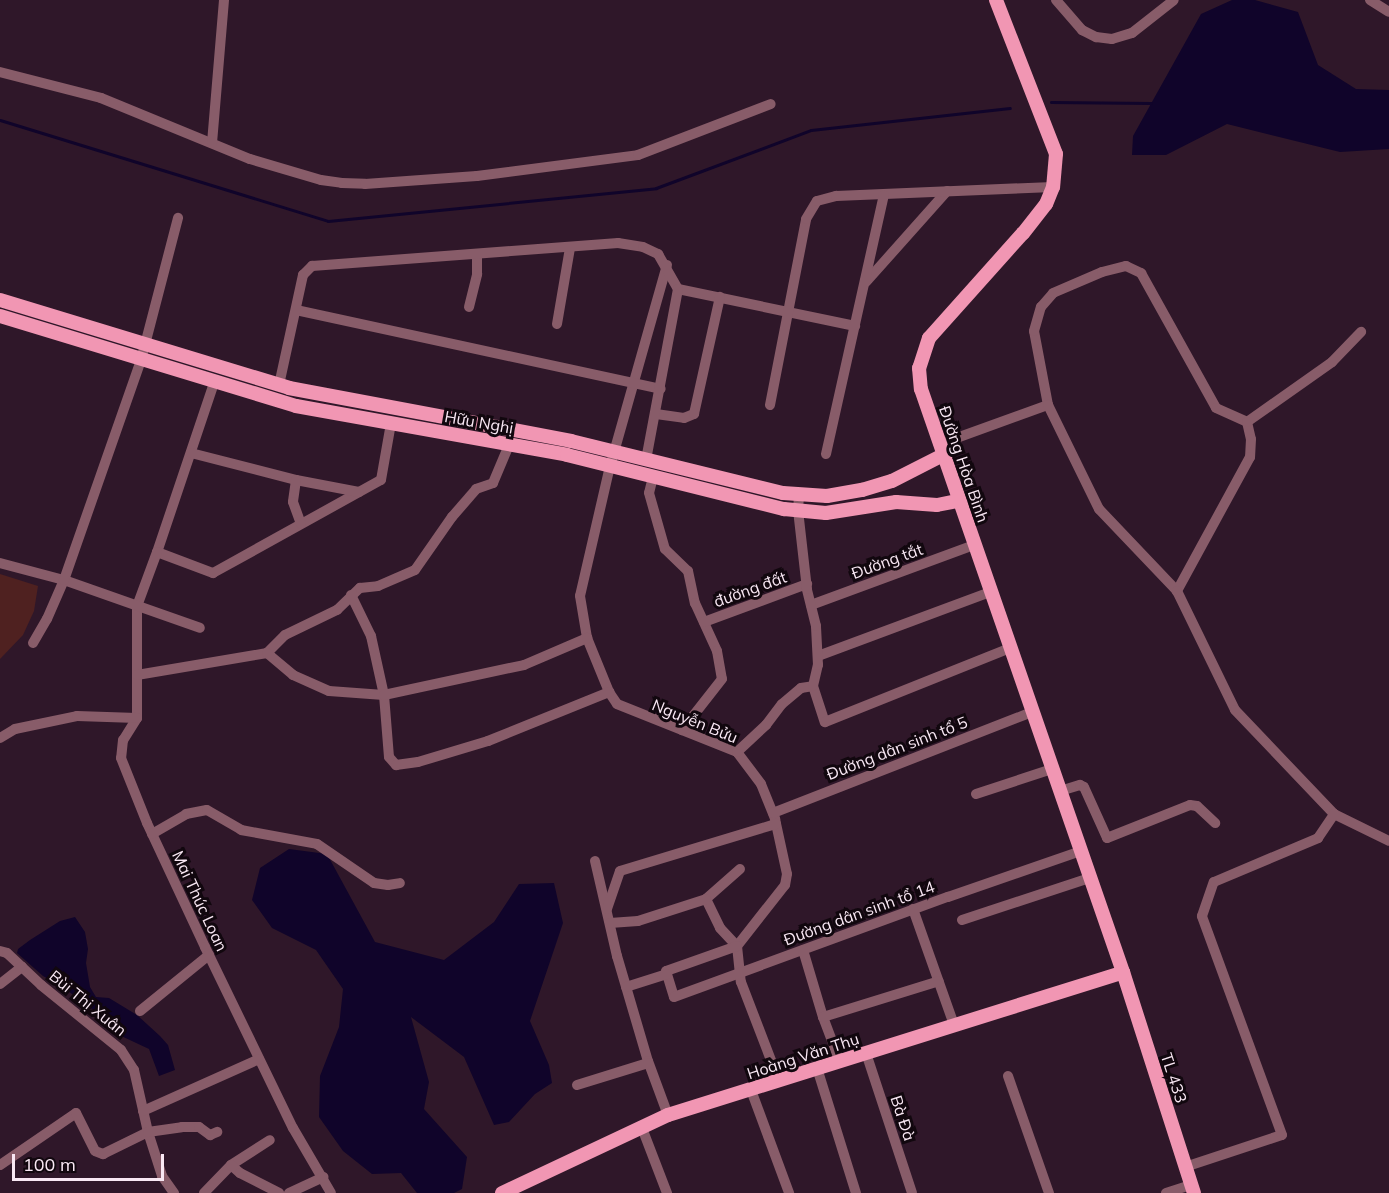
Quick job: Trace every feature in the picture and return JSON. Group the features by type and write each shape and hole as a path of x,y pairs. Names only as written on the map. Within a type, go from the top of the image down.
{"main road":[{"name":"Đường Hòa Bình","path":"996,0 1056,154 1053,187 1046,204 1023,233 929,338 920,368 921,389 1123,972"},
{"name":"Hữu Nghị","path":"0,300 279,385 614,452 799,495 827,496 862,490 892,481 942,450"},
{"name":"Hữu Nghị","path":"0,316 214,383 296,406 509,445 798,510 826,513 896,502 937,505 958,501"},
{"path":"241,391 244,375"},
{"name":"TL 433","path":"1123,972 1193,1189"},
{"name":"Hoàng Văn Thụ","path":"502,1193 668,1115 1123,972"}],"street":[{"path":"212,143 224,0"},
{"path":"1056,0 1082,30 1096,38 1112,39 1132,33 1174,0"},
{"path":"1370,0 1389,12"},
{"path":"0,72 100,98 250,159 321,180 365,184 453,178 638,155 771,104"},
{"path":"770,405 810,208 825,198 1053,187"},
{"path":"865,283 947,191"},
{"path":"826,454 884,195"},
{"path":"33,643 47,619 64,580 141,360 178,218"},
{"path":"279,385 303,275 312,266 618,243 643,247 658,254 667,266 678,289 646,460"},
{"path":"557,324 570,248"},
{"path":"469,307 477,274 477,255"},
{"name":"Nguyễn Bửu","path":"667,266 610,466 580,596 587,638 609,692 624,708 737,752 761,784 773,813 787,874 785,885 737,946"},
{"path":"1247,422 1216,408 1141,273 1126,266 1102,272 1053,293 1041,307 1034,331 1048,405 1099,509 1177,591 1235,710 1334,814 1389,841"},
{"path":"678,289 855,326"},
{"path":"656,414 684,418 694,414 720,297"},
{"path":"296,310 661,388"},
{"path":"1247,422 1332,362 1361,333"},
{"path":"137,606 158,552 214,383"},
{"path":"942,450 1048,405"},
{"path":"1177,591 1250,457 1251,439 1247,422"},
{"path":"158,552 213,573 381,480 391,423"},
{"path":"137,675 267,653 285,635 337,610 360,588 378,586 415,570 452,517 476,489 493,483 509,445"},
{"path":"191,453 296,480 359,492"},
{"path":"653,477 649,493 665,549 688,571 695,603 717,651 722,679 682,730"},
{"path":"296,480 293,502 301,524"},
{"path":"799,495 798,510 807,584 816,626 818,656 813,686 825,722 1010,648"},
{"name":"Đường tắt","path":"811,605 974,545"},
{"path":"0,563 64,580 200,628"},
{"name":"đường đất","path":"704,622 807,584"},
{"path":"818,656 990,592"},
{"path":"351,595 371,636 384,695 389,757 393,763 399,765 488,741 609,692"},
{"name":"Mai Thúc Loan","path":"137,606 137,718 123,740 121,758 152,834 259,1059 293,1128 331,1193"},
{"path":"267,653 293,675 329,691 384,695 524,665 587,638"},
{"path":"737,752 766,725 782,704 801,688 813,686"},
{"name":"Đường dân sinh tổ 5","path":"773,813 1032,712"},
{"path":"0,738 15,729 77,716 137,718"},
{"path":"976,794 1052,769"},
{"path":"1060,792 1080,785 1084,787 1107,838 1190,805 1197,806 1215,822"},
{"path":"152,834 186,814 207,810 241,830 317,844 374,883 388,885 400,883"},
{"path":"1185,1167 1281,1135 1202,916 1214,882 1318,838 1334,814"},
{"path":"607,911 620,871 776,824"},
{"name":"Đường dân sinh tổ 14","path":"666,972 674,997 913,909 1081,851"},
{"path":"595,861 626,987 648,1063 668,1115"},
{"path":"610,923 638,921 706,898 740,869"},
{"path":"962,920 1090,878"},
{"path":"706,898 720,928 737,946 741,982 779,1081"},
{"path":"913,909 954,1025"},
{"path":"626,987 737,946"},
{"path":"803,950 823,1017 840,1062"},
{"name":"Bùi Thị Xuân","path":"0,951 121,1050 134,1070 148,1132 162,1176 174,1193"},
{"path":"140,1011 209,955"},
{"path":"0,984 22,967"},
{"path":"823,1017 939,981"},
{"name":"Bà Đà","path":"866,1053 912,1193"},
{"path":"143,1112 259,1059"},
{"path":"577,1085 648,1063"},
{"path":"817,1068 856,1193"},
{"path":"1008,1076 1049,1193"},
{"path":"751,1089 789,1193"},
{"path":"0,1165 76,1113 95,1151 103,1154 148,1132 199,1127 210,1135 217,1132"},
{"path":"642,1128 667,1193"},
{"path":"204,1193 231,1165 270,1140"},
{"path":"231,1165 240,1173 279,1193"},
{"path":"289,1193 322,1177"},
{"path":"1166,1193 1193,1189"}],"shaded area":[{"path":"1232,0 1255,0 1298,12 1318,65 1356,89 1389,90 1389,149 1340,152 1227,124 1166,155 1132,155 1133,136 1201,14"},
{"path":"0,574 38,586 34,611 23,635 0,659"},
{"path":"289,849 327,854 375,942 444,960 494,922 519,884 554,883 563,923 530,1021 549,1065 552,1083 535,1094 509,1122 494,1125 464,1057 411,1017 429,1082 424,1109 467,1157 462,1189 454,1193 417,1193 401,1173 372,1174 343,1151 319,1117 320,1076 339,1027 343,989 316,950 272,928 252,900 260,868"},
{"path":"75,917 85,932 88,949 86,963 90,987 96,997 109,998 137,1015 160,1036 168,1045 175,1070 159,1076 149,1049 117,1034 92,1009 43,976 17,953 18,949 30,940 60,921"}],"waterway":[{"path":"1051,102 1151,103"},
{"path":"0,120 328,221 656,188 811,130 1010,108"}]}
